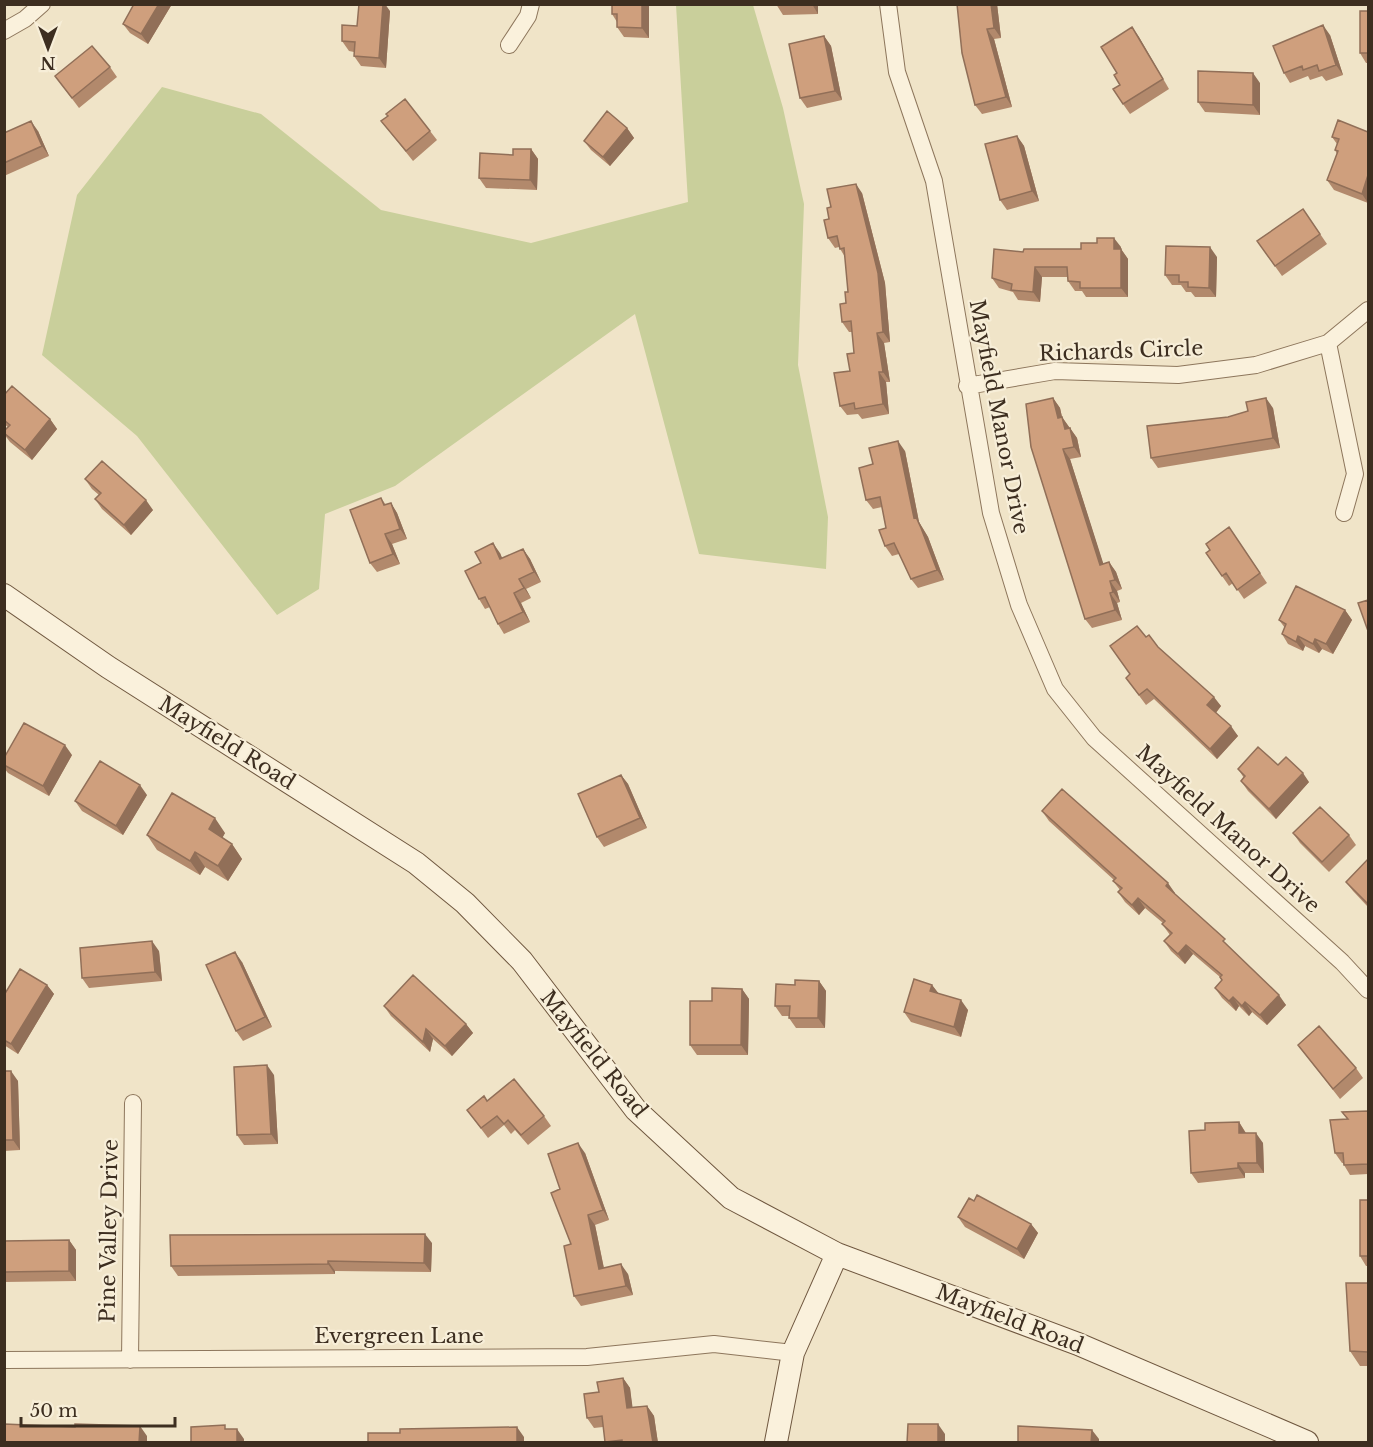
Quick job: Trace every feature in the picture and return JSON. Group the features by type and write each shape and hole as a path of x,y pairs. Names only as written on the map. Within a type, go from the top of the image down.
{"street":[{"path":"4,31 25,19 42,4"},
{"path":"509,45 528,16 531,4"},
{"name":"Mayfield Manor Drive","path":"888,4 897,72 934,182 991,513 1019,605 1054,689 1094,738 1342,962 1368,990"},
{"name":"Richards Circle","path":"968,386 1055,371 1178,375 1256,366 1328,343 1368,310"},
{"path":"1328,343 1355,474 1344,513"},
{"name":"Mayfield Road","path":"4,595 108,668 416,863 465,903 522,961 615,1084 653,1126 731,1198 837,1254 1078,1344 1307,1443"},
{"name":"Pine Valley Drive","path":"130,1360 133,1103"},
{"path":"776,1443 793,1353 837,1254"},
{"name":"Evergreen Lane","path":"4,1360 587,1357 714,1344 793,1353"}],"green space":[{"path":"676,5 753,5 783,108 804,204 798,365 828,517 826,569 699,554 635,314 395,486 325,514 319,589 277,615 137,436 42,355 77,195 162,87 261,114 381,210 531,243 688,202"}],"building":[{"path":"134,4 159,4 141,34 123,24"},
{"path":"359,4 383,4 379,58 354,56 355,42 342,41 342,25 357,26"},
{"path":"612,4 642,4 642,28 617,27 617,14 612,14"},
{"path":"957,4 991,4 994,28 987,29 1006,97 975,105 962,53"},
{"path":"1360,11 1368,11 1368,53 1360,53"},
{"path":"1323,25 1336,65 1319,71 1317,65 1303,70 1302,66 1284,73 1273,46"},
{"path":"1132,27 1163,79 1123,104 1113,89 1120,85 1114,75 1117,73 1101,47"},
{"path":"824,36 835,91 800,98 789,44"},
{"path":"92,46 110,67 72,98 55,76"},
{"path":"1198,71 1253,73 1253,105 1198,102"},
{"path":"405,99 430,131 406,151 381,121"},
{"path":"607,111 627,128 603,157 584,141"},
{"path":"1338,120 1368,132 1368,175 1362,194 1327,180 1338,151 1335,150 1339,139 1332,137"},
{"path":"31,121 42,146 4,163 4,133"},
{"path":"1017,136 1032,191 1000,200 985,144"},
{"path":"513,149 531,149 530,180 479,178 480,153 513,155"},
{"path":"856,184 878,273 883,332 877,333 883,372 879,372 883,404 855,409 854,403 840,406 834,373 850,371 847,354 854,353 851,321 842,322 840,304 846,303 845,292 848,292 844,248 840,249 837,236 828,238 824,220 829,219 827,208 831,207 827,189"},
{"path":"1303,209 1320,234 1275,266 1257,241"},
{"path":"1097,238 1114,238 1114,249 1121,249 1121,288 1080,288 1080,282 1068,281 1067,267 1035,267 1033,292 1011,290 1012,284 992,278 994,249 1023,252 1024,249 1081,249 1081,243 1097,243"},
{"path":"1166,246 1210,247 1209,288 1188,287 1188,282 1179,282 1179,275 1165,275"},
{"path":"12,386 50,419 25,450 4,433 10,425 4,420 4,395"},
{"path":"1053,398 1058,418 1062,417 1065,429 1070,428 1074,447 1063,449 1100,565 1109,562 1115,580 1110,581 1113,592 1110,593 1115,610 1085,619 1031,447 1026,404"},
{"path":"1266,398 1273,438 1151,458 1147,426 1228,417 1248,411 1246,402"},
{"path":"898,441 914,518 916,517 921,528 937,570 911,579 894,543 885,546 879,530 886,528 880,497 866,500 859,468 873,464 869,448"},
{"path":"102,461 146,500 124,525 95,499 101,493 85,479"},
{"path":"381,498 384,505 391,503 400,529 385,534 393,554 370,563 350,510"},
{"path":"1229,527 1260,573 1237,590 1226,573 1222,576 1206,553 1210,550 1206,544"},
{"path":"493,543 500,559 523,549 534,572 519,579 524,588 514,593 523,612 498,624 485,597 479,599 465,571 481,563 475,552"},
{"path":"1296,586 1345,610 1326,644 1315,639 1313,644 1298,636 1296,642 1282,634 1286,624 1279,620"},
{"path":"1368,600 1368,631 1358,603"},
{"path":"1137,626 1146,637 1149,635 1158,647 1214,697 1207,705 1231,726 1210,749 1147,689 1139,695 1126,678 1130,674 1110,646"},
{"path":"24,723 65,745 43,786 4,765 4,758"},
{"path":"1258,747 1278,765 1286,757 1303,773 1269,809 1241,781 1245,776 1238,769"},
{"path":"100,761 140,785 116,826 75,801"},
{"path":"621,775 640,818 597,837 578,794"},
{"path":"1062,789 1168,883 1166,886 1225,939 1223,941 1279,995 1260,1015 1245,1002 1242,1006 1233,997 1229,1001 1215,988 1222,980 1220,977 1222,975 1186,945 1178,954 1164,941 1172,933 1162,924 1165,921 1138,898 1132,905 1118,892 1122,888 1113,881 1116,878 1042,811"},
{"path":"172,793 215,818 209,829 232,844 218,866 195,852 190,861 147,835"},
{"path":"1320,807 1349,835 1322,862 1293,833"},
{"path":"1368,859 1368,904 1346,882"},
{"path":"152,941 155,972 82,978 80,948"},
{"path":"235,952 265,1017 236,1031 206,965"},
{"path":"20,969 47,985 11,1044 4,1040 4,995"},
{"path":"413,975 466,1024 445,1046 426,1029 423,1042 384,1006"},
{"path":"914,979 932,985 930,991 961,1000 954,1027 904,1012"},
{"path":"795,980 819,981 818,1018 789,1018 790,1006 775,1006 776,984 795,985"},
{"path":"712,988 742,989 741,1045 690,1045 690,1001 712,1001"},
{"path":"1319,1026 1356,1068 1333,1089 1298,1045"},
{"path":"267,1065 271,1134 237,1135 234,1067"},
{"path":"4,1071 11,1071 13,1140 4,1140"},
{"path":"514,1079 544,1116 521,1135 508,1120 504,1124 497,1116 481,1128 467,1110 484,1096 487,1101"},
{"path":"1368,1111 1368,1164 1344,1165 1343,1153 1335,1153 1330,1120 1348,1119 1342,1112"},
{"path":"1239,1122 1239,1133 1256,1133 1257,1163 1238,1163 1238,1168 1191,1173 1189,1131 1205,1130 1205,1123"},
{"path":"578,1143 603,1210 588,1215 599,1269 621,1264 626,1286 574,1296 564,1246 571,1244 551,1193 560,1189 548,1154"},
{"path":"977,1195 1031,1224 1017,1249 958,1217 969,1198 974,1201"},
{"path":"1360,1200 1368,1200 1368,1256 1360,1256"},
{"path":"425,1234 424,1263 328,1261 328,1264 171,1266 170,1235"},
{"path":"69,1240 69,1271 4,1272 4,1241"},
{"path":"1346,1283 1368,1283 1368,1352 1350,1351"},
{"path":"623,1378 627,1408 647,1406 653,1443 622,1443 622,1440 605,1442 602,1416 587,1418 584,1394 599,1392 597,1382"},
{"path":"4,1424 75,1427 75,1424 140,1426 139,1443 4,1443"},
{"path":"908,1424 938,1424 938,1443 907,1443"},
{"path":"225,1425 225,1429 237,1429 237,1443 191,1443 191,1427"},
{"path":"1018,1426 1092,1430 1091,1443 1018,1443"},
{"path":"517,1427 517,1443 368,1443 368,1433 400,1433 400,1429"}]}
